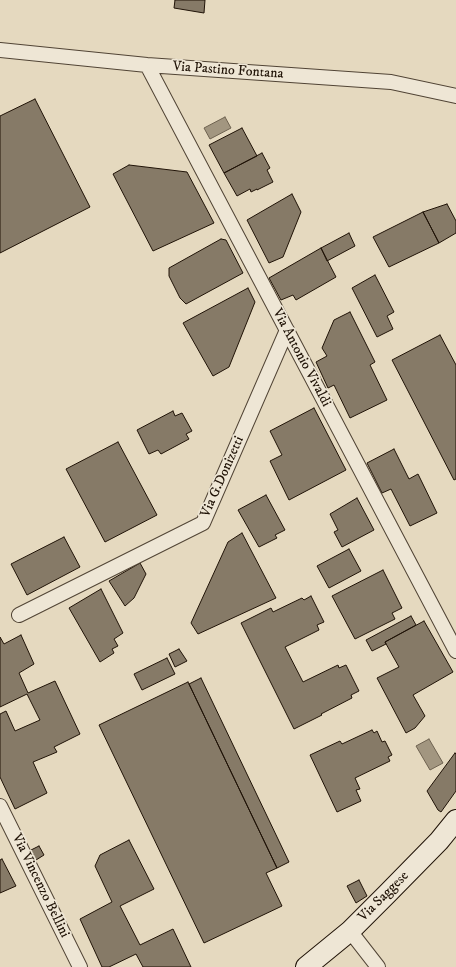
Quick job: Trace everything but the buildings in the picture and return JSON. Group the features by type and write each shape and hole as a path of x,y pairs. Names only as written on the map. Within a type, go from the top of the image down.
{"main road":[{"name":"Via Saggese","path":"306,967 350,931 439,841 456,820"}],"street":[{"name":"Via Pastino Fontana","path":"0,50 147,65 391,82 456,96"},
{"name":"Via Antonio Vivaldi","path":"147,65 456,651"},
{"name":"Via G.Donizetti","path":"19,615 202,523 287,330"},
{"name":"Via Vincenzo Bellini","path":"0,806 80,967"},
{"path":"350,931 378,967"}],"shaded area":[{"path":"225,117 231,128 210,139 204,128"},
{"path":"429,739 443,763 430,770 416,746"}]}
